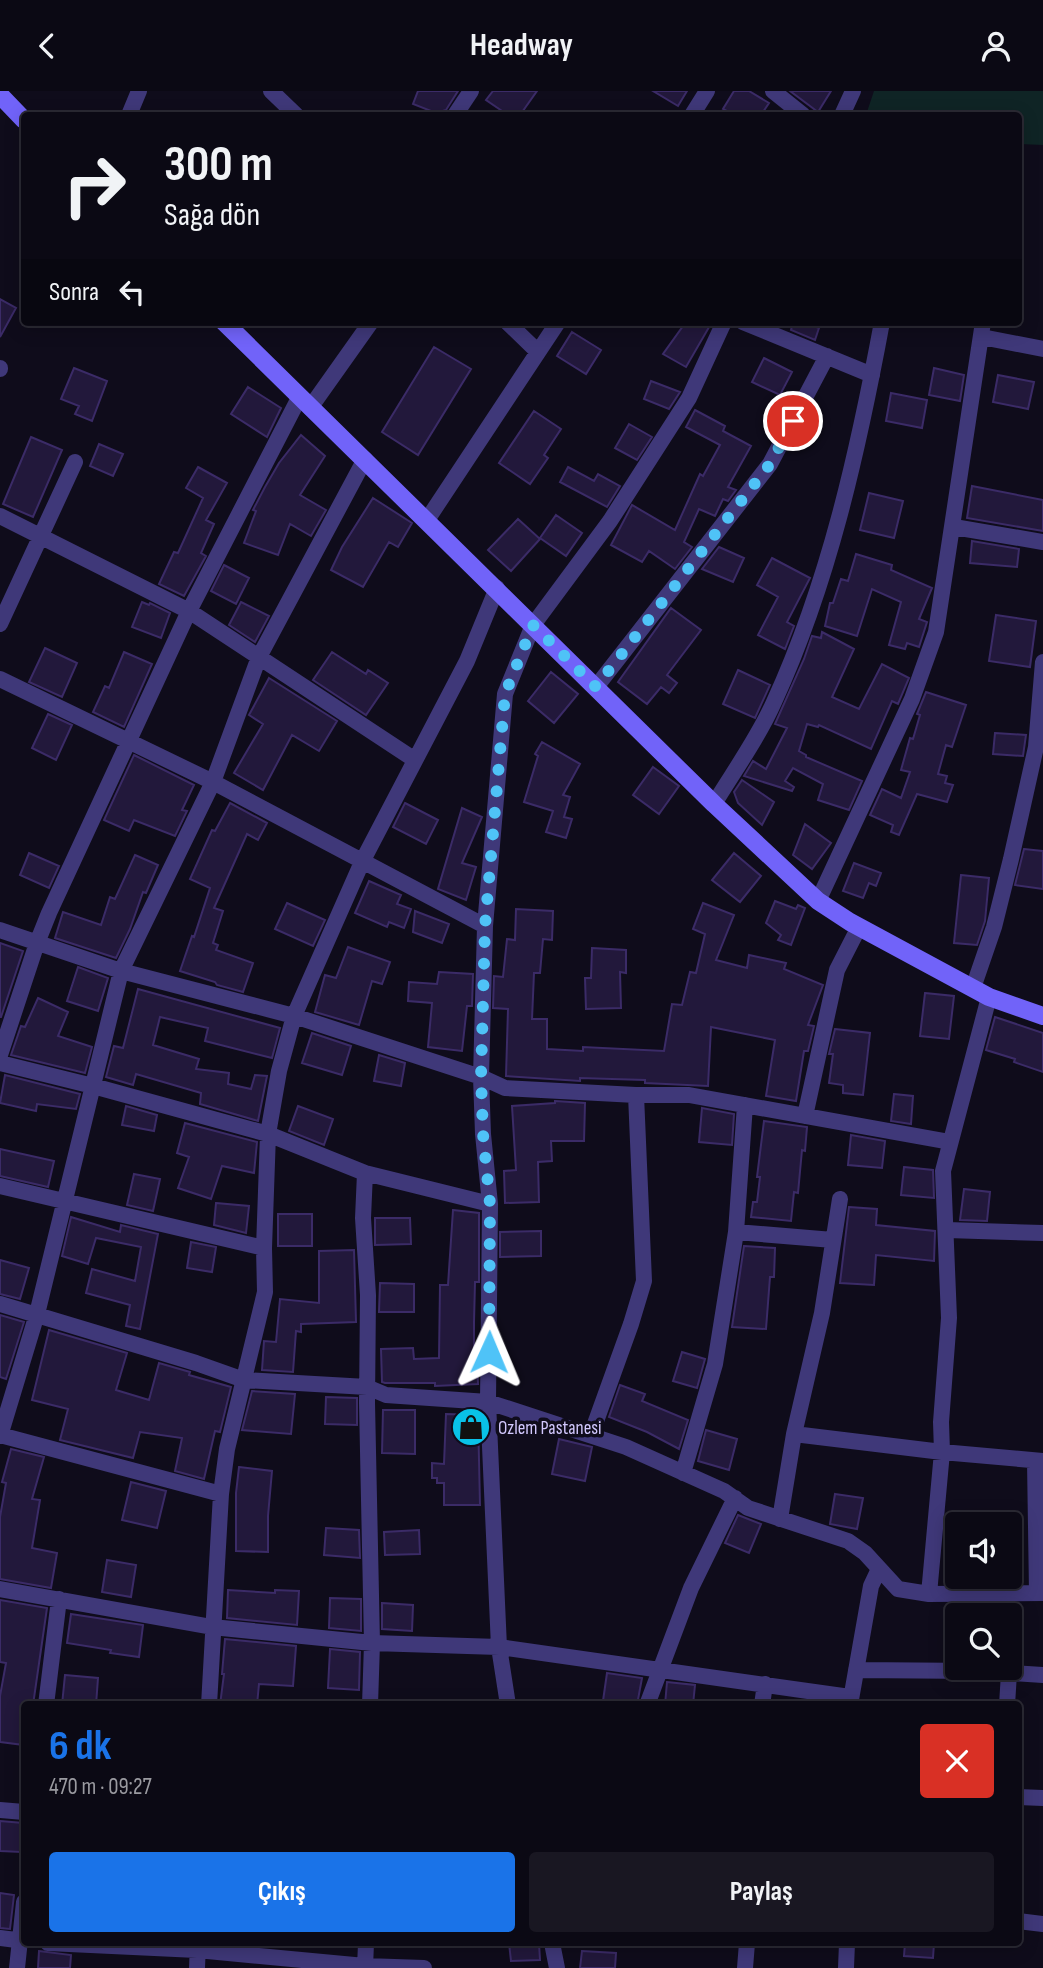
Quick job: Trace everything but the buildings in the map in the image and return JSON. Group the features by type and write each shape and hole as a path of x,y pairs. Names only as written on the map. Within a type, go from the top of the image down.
{"street":[{"path":"130,112 139,91"},
{"path":"271,91 293,112"},
{"path":"457,112 471,91"},
{"path":"694,112 707,91"},
{"path":"773,91 799,112"},
{"path":"843,112 853,91"},
{"path":"0,95 21,117"},
{"path":"228,326 714,804 818,901 859,927 981,992 1043,1016"},
{"path":"0,1055 37,943 189,611 304,403 368,326"},
{"path":"511,326 538,352"},
{"path":"426,520 555,326"},
{"path":"507,1701 499,1647 488,1402 490,1204 481,1077 485,926 505,694 533,625 610,521 689,398 722,326"},
{"path":"753,326 872,375"},
{"path":"714,804 774,704 807,617 838,526 882,326"},
{"path":"818,901 912,699 936,632 982,330 1043,349"},
{"path":"596,687 770,464 827,356"},
{"path":"221,1494 0,1436 37,1314 121,971 213,782 259,657 365,459"},
{"path":"0,624 75,462"},
{"path":"0,516 189,611 415,760"},
{"path":"954,527 1043,542"},
{"path":"209,1701 221,1494 227,1449 265,1293 268,1134 279,1071 294,1016 362,862 467,661 497,588"},
{"path":"929,1594 942,1452 941,1422 949,1318 943,1171 997,913 1034,760 1043,662"},
{"path":"0,679 213,782 485,926"},
{"path":"805,1116 837,970 859,927"},
{"path":"0,930 121,971 294,1016 481,1077 505,1088 689,1095 950,1142"},
{"path":"0,1063 268,1134 365,1173 490,1204"},
{"path":"591,1435 644,1281 636,1095"},
{"path":"683,1473 704,1409 715,1364 736,1232 745,1105"},
{"path":"365,1173 363,1218 368,1295 372,1643 370,1701"},
{"path":"0,1186 264,1248"},
{"path":"780,1519 794,1434 821,1313 840,1199"},
{"path":"947,1230 1043,1233"},
{"path":"736,1232 833,1240"},
{"path":"0,1304 244,1380 367,1387 387,1395 488,1402 626,1447 724,1491 748,1508 848,1541 865,1553 898,1589 929,1594 1040,1593 1039,1461 794,1434"},
{"path":"649,1701 691,1588 735,1499"},
{"path":"0,1588 212,1627 372,1643 499,1647 765,1684 850,1701 871,1586 879,1569"},
{"path":"46,1701 59,1599"},
{"path":"856,1670 945,1672"},
{"path":"1022,1674 1043,1675"},
{"path":"1007,1701 1009,1680"},
{"path":"763,1701 765,1684"},
{"path":"1022,1797 1043,1798"},
{"path":"0,1810 21,1812"},
{"path":"1022,1921 1043,1924"},
{"path":"0,1938 21,1941"},
{"path":"17,1968 22,1946"},
{"path":"197,1968 198,1946 365,1967 424,1968"},
{"path":"365,1967 366,1946"},
{"path":"552,1946 556,1968"},
{"path":"745,1968 747,1946"},
{"path":"846,1968 847,1946"}],"green space":[{"path":"874,91 1043,91 1043,145 1022,144 1022,112 867,112"}],"place":[{"name":"Ozlem Pastanesi","path":"471,1427"}],"route":[{"path":"489,1352 490,1204 481,1077 485,926 505,694 533,625 596,687 770,464 793,421"}]}
